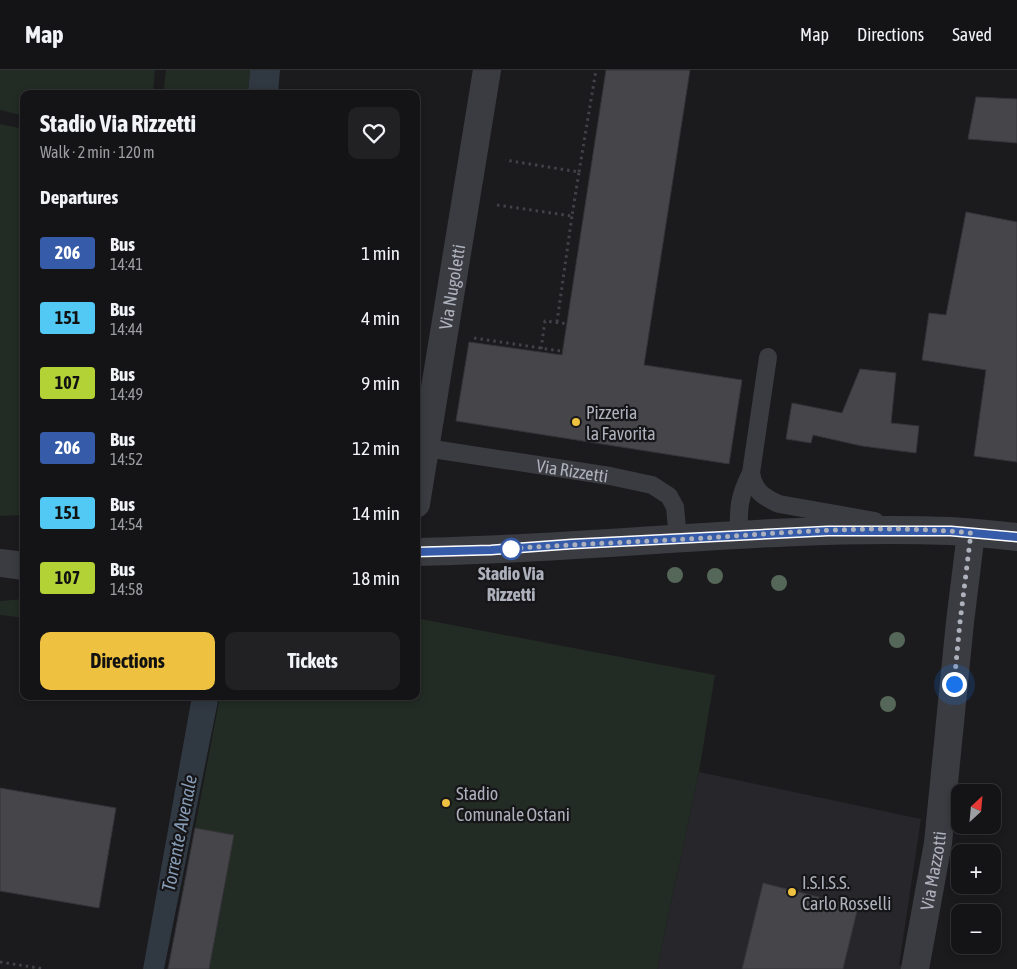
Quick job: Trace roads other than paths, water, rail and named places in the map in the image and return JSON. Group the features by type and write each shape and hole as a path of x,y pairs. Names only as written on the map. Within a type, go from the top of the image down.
{"street":[{"name":"Via Nugoletti","path":"420,482 487,70"},
{"path":"420,552 491,550 828,531 927,530 1017,538"},
{"name":"Via Mazzotti","path":"915,969 938,843 960,622 971,533"}],"lane":[{"path":"768,357 751,472 754,487 759,493 779,504 927,530"},
{"name":"Via Rizzetti","path":"426,448 600,474 652,485 669,496 675,507 678,539"},
{"path":"739,535 738,511 744,485 751,472"}],"water":[{"path":"250,70 280,70 278,90 248,90"},
{"name":"Torrente Avenale","path":"191,700 218,700 164,969 143,969"}],"place":[{"name":"Pizzeria la Favorita","path":"576,422"},
{"name":"Stadio Via Rizzetti","path":"511,549"},
{"name":"Stadio Comunale Ostani","path":"446,803"},
{"name":"I.S.I.S.S. Carlo Rosselli","path":"792,892"}]}
